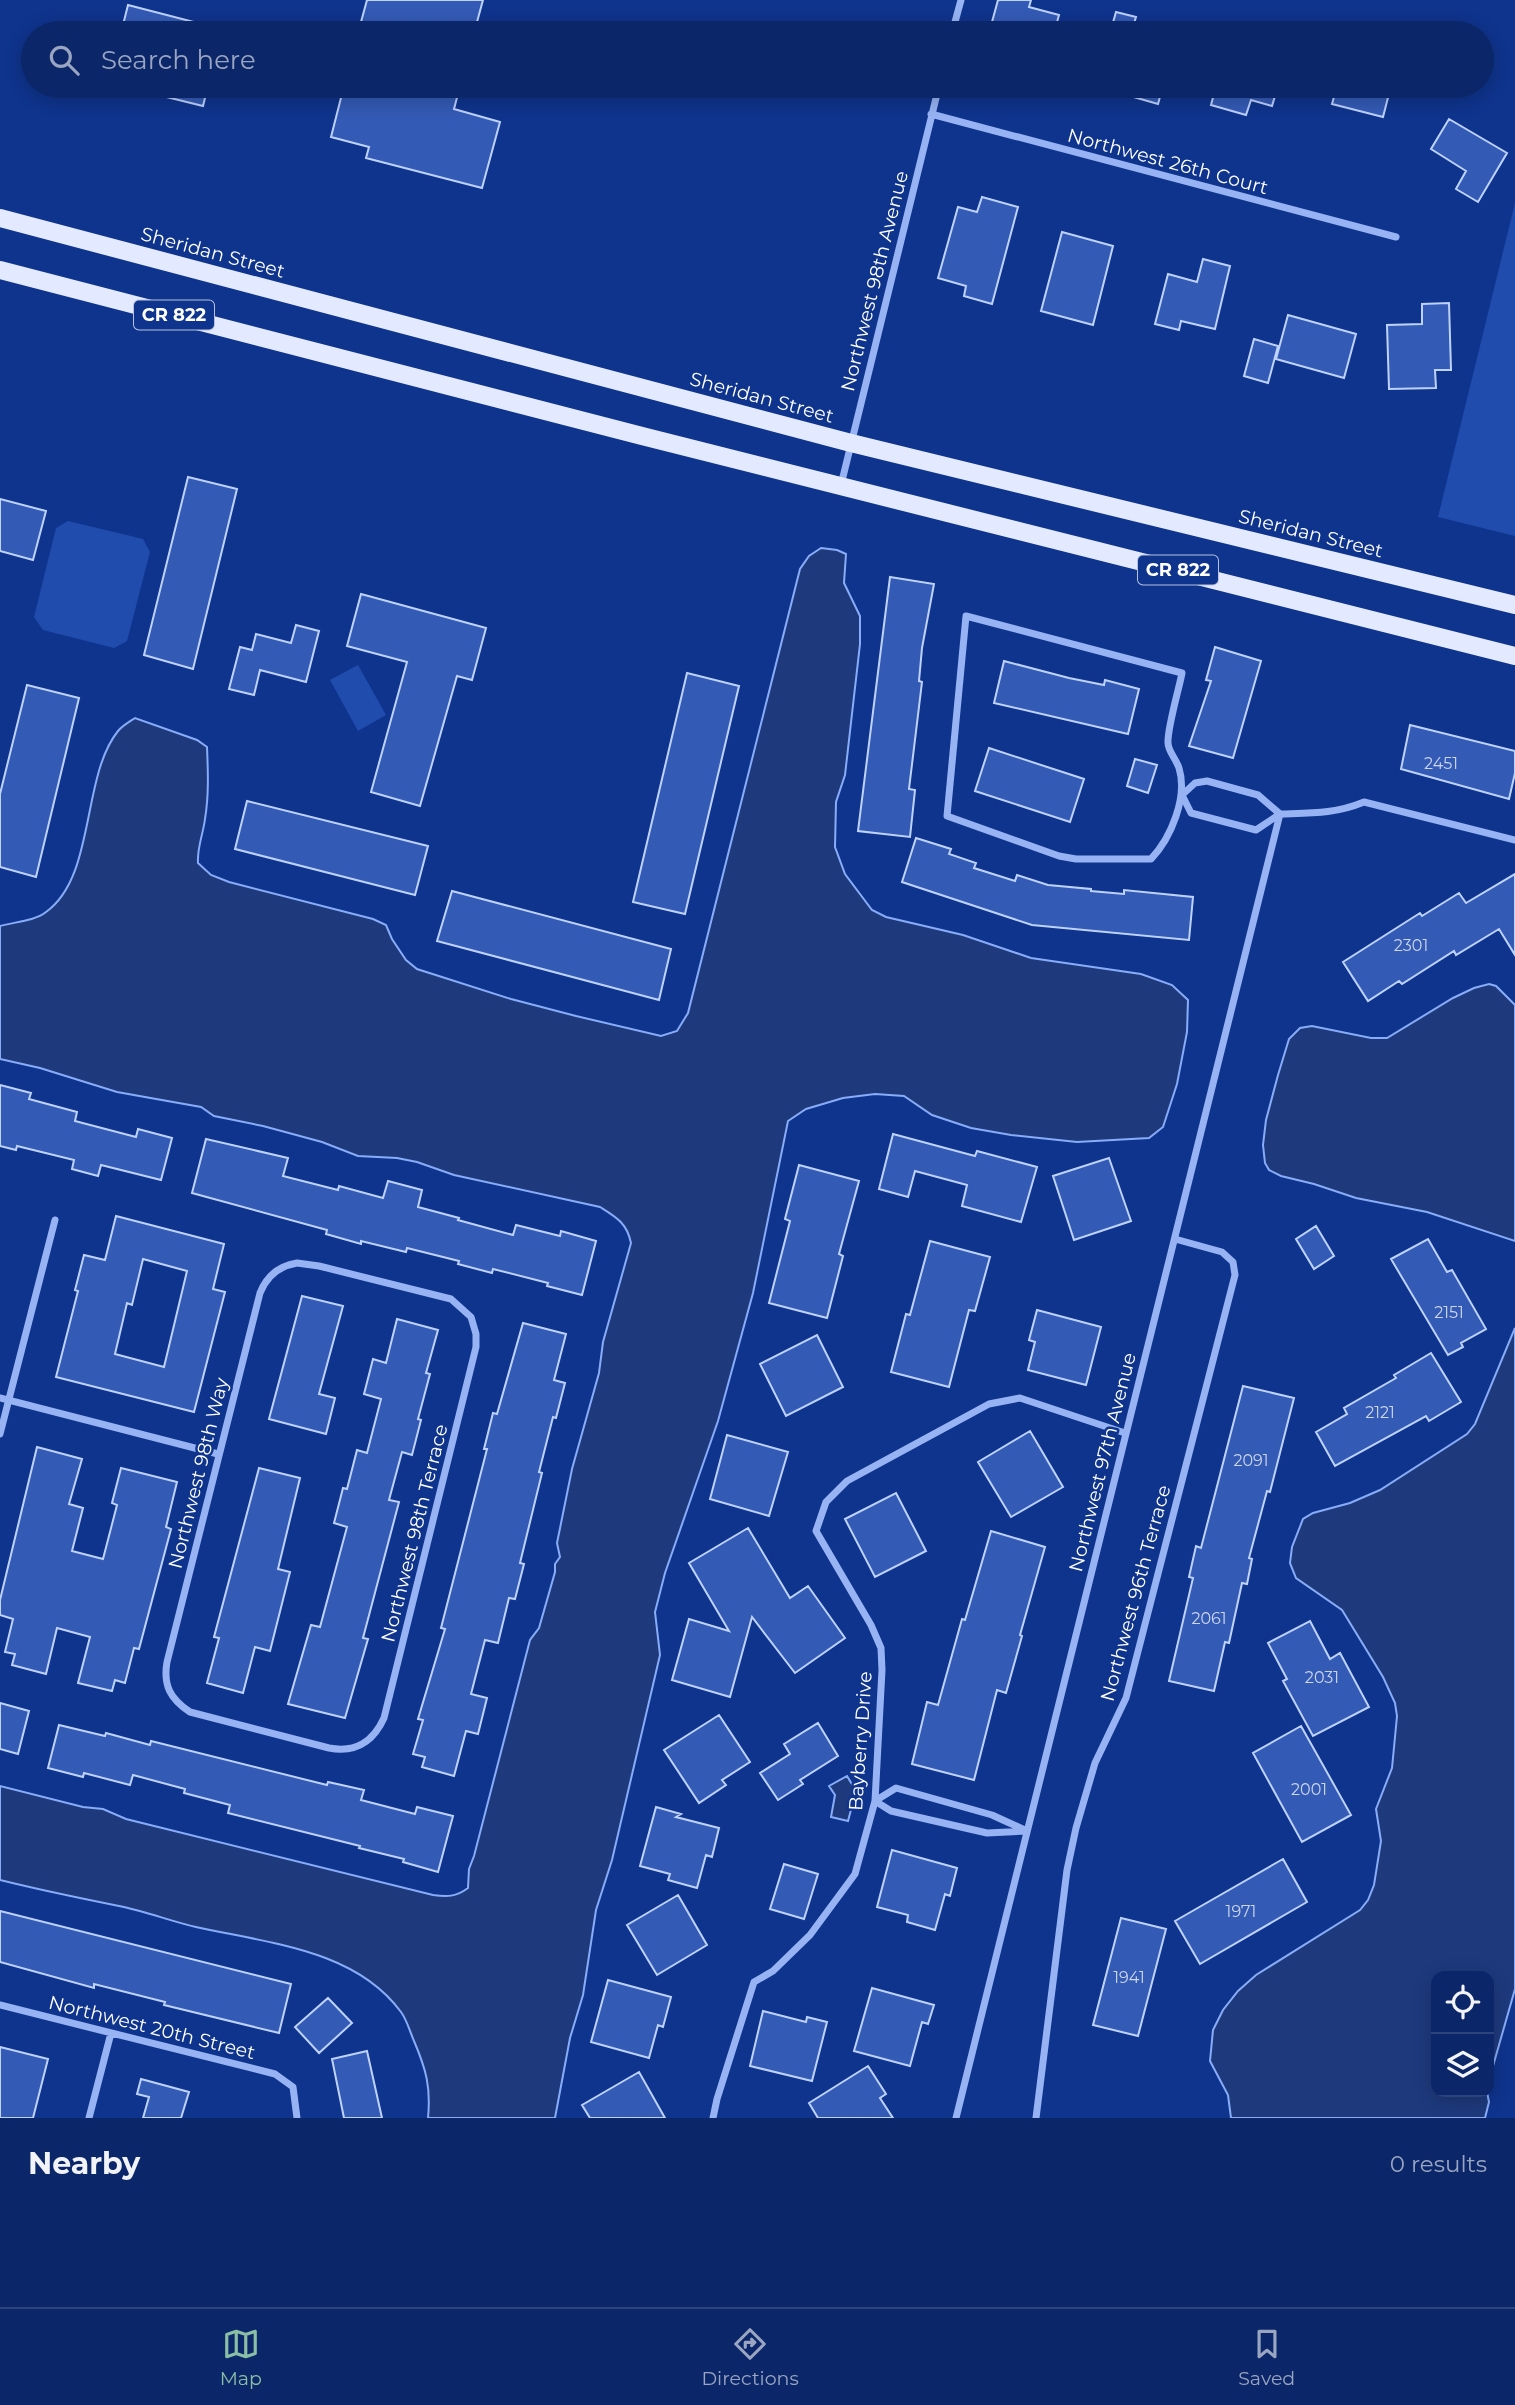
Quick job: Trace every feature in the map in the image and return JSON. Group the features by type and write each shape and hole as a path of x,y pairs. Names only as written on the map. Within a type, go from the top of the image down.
{"main road":[{"name":"Sheridan Street","path":"0,218 851,443 1515,605"},
{"name":"CR 822","path":"0,270 642,436 1515,656"}],"street":[{"path":"955,21 961,0"},
{"name":"Northwest 98th Avenue","path":"841,485 936,98"},
{"name":"Northwest 26th Court","path":"931,114 1396,237"},
{"path":"1280,814 1258,795 1207,781 1195,783 1182,795 1174,819 1151,859 1076,859 1059,856 947,816 966,616 1182,673 1167,744 1179,768 1182,795 1191,813 1256,830 1280,814 1334,812 1364,802 1515,840"},
{"name":"Northwest 97th Avenue","path":"956,2118 1280,814"},
{"path":"0,1434 4,1399 55,1220"},
{"name":"Northwest 96th Terrace","path":"1036,2118 1067,1870 1076,1828 1095,1763 1126,1699 1235,1275 1233,1262 1222,1252 1175,1239"},
{"name":"Northwest 98th Terrace","path":"170,1694 181,1706 202,1716 346,1750 358,1747 373,1737 384,1718 477,1334 471,1317 457,1303 442,1297 306,1263 298,1262 281,1268"},
{"name":"Northwest 98th Way","path":"170,1694 166,1682 167,1662 218,1454 260,1293 268,1277 281,1268"},
{"name":"Bayberry Drive","path":"713,2118 754,1982 772,1971 813,1932 855,1874 875,1801 881,1648 871,1625 816,1531 826,1502 847,1481 989,1404 1020,1398 1125,1433"},
{"path":"4,1399 218,1454"},
{"path":"895,1788 992,1815 1027,1831 987,1833 891,1811 875,1801 895,1788"},
{"name":"Northwest 20th Street","path":"0,2005 275,2074 293,2087 297,2118"},
{"path":"89,2118 111,2033"}],"shaded area":[{"path":"1515,203 1515,536 1438,517"},
{"path":"68,521 143,539 150,552 127,641 114,648 43,630 34,617 56,528"},
{"path":"821,548 846,554 844,583 860,616 860,644 845,775 836,802 835,847 845,874 872,910 886,917 963,935 1031,958 1141,974 1172,985 1188,1000 1187,1032 1177,1084 1163,1127 1149,1138 1077,1142 1011,1135 971,1128 932,1115 904,1096 875,1094 843,1098 806,1109 788,1121 753,1293 718,1421 665,1573 655,1612 660,1655 612,1860 596,1910 583,1995 570,2038 555,2118 428,2118 427,2078 405,2019 382,1991 360,1974 335,1962 280,1944 196,1927 129,1908 0,1880 0,1786 83,1807 103,1809 126,1819 433,1895 451,1896 468,1888 469,1869 530,1640 539,1628 555,1564 560,1557 557,1543 572,1469 631,1243 627,1230 620,1221 600,1207 454,1175 417,1162 358,1156 322,1142 214,1116 201,1107 117,1092 40,1068 0,1059 0,926 41,915 62,896 81,851 98,774 106,751 118,731 135,718 197,740 207,747 207,801 198,863 211,875 373,919 386,925 406,960 417,969 511,999 576,1016 661,1036 677,1031 688,1013 800,569 809,556"},
{"path":"358,665 386,715 358,731 330,680"},
{"path":"1489,984 1496,986 1515,1005 1515,1241 1427,1212 1356,1198 1269,1170 1265,1163 1263,1145 1266,1120 1289,1039 1300,1028 1312,1026 1371,1038 1387,1038 1453,998"},
{"path":"1515,1328 1515,1989 1494,2062 1494,1971 1431,1971 1431,2097 1488,2097 1485,2118 1231,2118 1228,2095 1210,2061 1213,2030 1223,2010 1238,1991 1256,1975 1360,1910 1368,1900 1374,1885 1381,1841 1376,1809 1392,1768 1397,1716 1395,1703 1383,1677 1342,1610 1296,1578 1290,1563 1292,1547 1303,1519 1380,1490 1467,1434 1475,1424"},
{"path":"847,1776 856,1791 848,1821 831,1817 835,1795 829,1786"}],"building":[{"path":"367,0 483,0 477,21 361,21"},
{"path":"998,0 1031,0 1029,7 1059,15 1057,21 992,21"},
{"path":"128,5 190,21 124,21"},
{"path":"1116,12 1136,17 1135,21 1113,21"},
{"path":"170,98 205,98 203,106"},
{"path":"341,98 457,98 454,109 500,122 482,188 366,158 369,147 331,137"},
{"path":"1137,98 1160,98 1158,104"},
{"path":"1213,98 1274,98 1272,106 1251,100 1246,115 1211,105"},
{"path":"1334,98 1388,98 1383,117 1332,104"},
{"path":"1449,119 1507,153 1478,202 1456,189 1466,171 1431,149"},
{"path":"982,197 1018,207 992,304 964,296 966,286 938,278 958,207 977,212"},
{"path":"1062,232 1113,246 1093,325 1041,311"},
{"path":"1203,259 1230,266 1215,329 1181,321 1179,330 1155,324 1168,274 1197,282"},
{"path":"1449,303 1451,370 1435,370 1436,388 1389,389 1387,325 1422,324 1422,304"},
{"path":"1288,315 1356,334 1344,378 1276,359"},
{"path":"1254,339 1278,346 1268,383 1244,376"},
{"path":"188,477 237,489 193,669 144,655"},
{"path":"0,499 46,511 33,560 0,551"},
{"path":"890,577 934,584 922,648 919,681 922,682 909,789 915,790 910,837 858,831"},
{"path":"361,594 486,628 472,680 457,676 420,806 371,792 407,662 347,646"},
{"path":"296,625 319,631 306,682 260,670 254,695 229,689 240,647 252,650 256,634 291,643"},
{"path":"1215,647 1261,661 1233,758 1189,746 1211,681 1206,680"},
{"path":"1004,661 1069,678 1104,685 1105,680 1139,689 1128,734 994,703"},
{"path":"687,673 739,686 685,914 633,902"},
{"path":"27,685 79,698 36,877 0,867 0,794"},
{"path":"1410,725 1515,751 1515,773 1509,799 1401,769"},
{"path":"989,748 1084,779 1070,822 975,791"},
{"path":"1135,759 1157,765 1148,793 1127,786"},
{"path":"247,801 428,846 415,895 235,849"},
{"path":"916,838 951,849 949,854 976,863 974,868 1015,881 1017,875 1048,885 1091,891 1124,894 1124,890 1193,897 1189,940 1032,925 902,882"},
{"path":"1515,874 1515,955 1499,929 1456,955 1454,951 1402,984 1399,981 1368,1001 1343,962 1420,913 1422,916 1459,893 1466,903"},
{"path":"452,891 671,949 659,1000 437,941"},
{"path":"0,1085 31,1093 29,1099 77,1112 75,1121 136,1137 138,1129 172,1138 161,1180 101,1165 98,1176 72,1169 74,1160 17,1146 16,1150 0,1146"},
{"path":"893,1134 975,1156 977,1151 1037,1167 1021,1222 962,1206 967,1185 915,1171 908,1197 879,1189"},
{"path":"206,1139 288,1158 283,1176 338,1190 339,1186 383,1198 388,1181 422,1190 418,1207 459,1218 458,1220 513,1235 516,1225 560,1236 561,1231 596,1241 582,1295 547,1286 548,1283 493,1269 492,1273 458,1264 459,1261 407,1248 406,1252 361,1241 361,1244 326,1234 327,1230 192,1193"},
{"path":"1109,1158 1131,1221 1074,1240 1053,1176"},
{"path":"799,1165 859,1181 839,1254 843,1256 827,1318 769,1303 790,1221 785,1219"},
{"path":"116,1216 224,1244 213,1289 225,1292 194,1412 56,1377 78,1291 75,1290 84,1255 105,1260","holes":["143,1259 187,1271 164,1367 115,1354 127,1303 132,1305"]},
{"path":"1316,1226 1334,1256 1314,1269 1296,1239"},
{"path":"1428,1239 1447,1272 1452,1270 1486,1329 1461,1343 1463,1347 1448,1355 1391,1259"},
{"path":"930,1241 990,1257 975,1311 969,1310 949,1387 891,1372 906,1314 910,1315"},
{"path":"302,1296 343,1306 319,1394 335,1398 326,1434 269,1419"},
{"path":"1037,1310 1101,1327 1086,1385 1028,1370 1035,1342 1029,1340"},
{"path":"397,1319 438,1330 426,1373 430,1374 412,1455 402,1452 389,1500 399,1502 363,1638 368,1639 345,1718 288,1704 311,1625 320,1627 347,1527 334,1523 343,1488 347,1489 357,1450 367,1453 381,1399 364,1394 373,1359 386,1363"},
{"path":"523,1323 566,1334 554,1380 565,1383 539,1472 542,1473 520,1563 524,1564 515,1599 509,1598 498,1643 485,1640 471,1694 487,1698 478,1734 466,1731 454,1776 422,1767 425,1757 413,1754 423,1720 418,1719 445,1629 441,1628 487,1449 484,1449 493,1413 497,1414"},
{"path":"817,1335 843,1387 786,1416 760,1364"},
{"path":"1431,1353 1461,1402 1429,1421 1426,1416 1335,1466 1316,1432 1347,1414 1344,1408 1396,1378 1394,1375"},
{"path":"1243,1386 1294,1398 1270,1492 1267,1491 1249,1558 1252,1559 1247,1584 1242,1583 1229,1643 1225,1642 1214,1691 1169,1681 1193,1578 1189,1577 1196,1546 1201,1548"},
{"path":"1030,1431 1063,1487 1011,1517 978,1462"},
{"path":"727,1435 788,1452 769,1516 710,1499"},
{"path":"37,1447 82,1459 69,1504 83,1508 72,1551 103,1559 117,1505 112,1503 121,1468 177,1482 166,1527 171,1529 139,1649 134,1648 125,1683 115,1680 112,1691 78,1683 90,1637 57,1628 46,1674 12,1665 15,1654 5,1652 13,1619 0,1615 0,1600"},
{"path":"259,1468 300,1478 278,1569 290,1572 270,1651 255,1647 243,1693 207,1683 219,1638 214,1637"},
{"path":"896,1493 926,1551 875,1577 845,1519"},
{"path":"748,1528 790,1598 808,1586 845,1638 795,1673 752,1617 730,1697 672,1680 689,1619 729,1631 689,1563"},
{"path":"991,1531 1045,1547 1006,1693 997,1690 974,1780 912,1764 927,1702 938,1705 962,1619 965,1620"},
{"path":"1310,1621 1330,1659 1340,1653 1369,1707 1313,1736 1283,1681 1287,1679 1268,1643"},
{"path":"0,1703 29,1711 18,1754 0,1749"},
{"path":"719,1715 750,1762 722,1780 726,1785 699,1803 664,1750"},
{"path":"818,1723 838,1756 800,1780 803,1784 778,1800 760,1773 790,1754 784,1744"},
{"path":"59,1725 105,1736 106,1733 150,1745 151,1741 327,1785 328,1782 364,1790 361,1800 415,1814 417,1807 453,1816 438,1872 403,1862 404,1859 359,1848 360,1846 228,1813 230,1805 184,1793 185,1789 133,1775 130,1785 84,1773 83,1777 48,1768"},
{"path":"1301,1726 1351,1815 1302,1842 1253,1753"},
{"path":"656,1807 681,1814 676,1817 719,1828 712,1857 706,1855 697,1888 668,1880 670,1874 640,1866"},
{"path":"892,1850 957,1868 950,1896 945,1894 935,1930 907,1922 908,1915 877,1907"},
{"path":"1283,1859 1307,1902 1200,1964 1175,1921"},
{"path":"784,1864 818,1874 804,1919 770,1909"},
{"path":"678,1895 707,1945 657,1975 627,1925"},
{"path":"0,1911 291,1984 279,2033 0,1962"},
{"path":"1121,1918 1166,1929 1138,2036 1093,2025"},
{"path":"608,1980 671,1997 663,2027 658,2025 649,2058 591,2042"},
{"path":"872,1988 934,2005 928,2024 922,2022 910,2066 854,2051"},
{"path":"328,1998 352,2023 319,2053 295,2027"},
{"path":"763,2011 806,2022 807,2017 827,2022 812,2081 750,2066"},
{"path":"0,2047 48,2059 33,2118 0,2118"},
{"path":"367,2051 382,2118 344,2118 332,2059"},
{"path":"868,2066 886,2094 880,2098 893,2118 818,2118 809,2103"},
{"path":"639,2072 665,2118 590,2118 582,2105"},
{"path":"141,2079 189,2092 181,2118 143,2118 149,2097 137,2094"}]}
